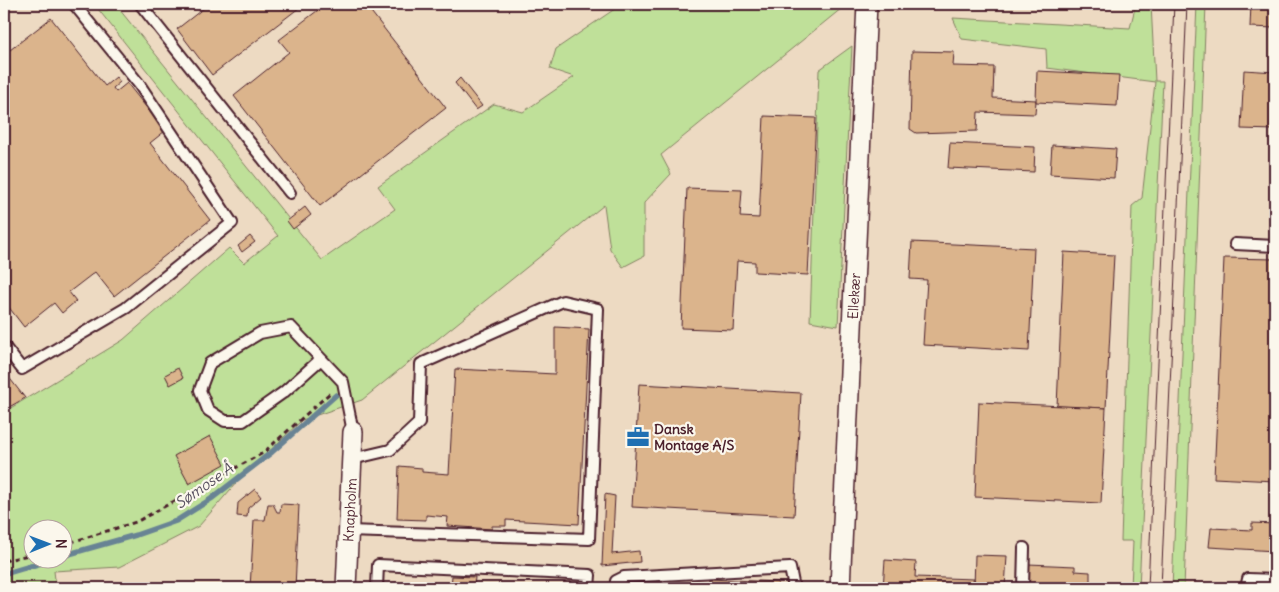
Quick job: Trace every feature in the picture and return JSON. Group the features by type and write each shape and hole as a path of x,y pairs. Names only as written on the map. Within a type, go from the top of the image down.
{"street":[{"name":"Ellekær","path":"840,588 868,4"},
{"name":"Knapholm","path":"346,588 354,432"}],"lane":[{"path":"4,346 22,368 126,308 232,223 139,84 74,4"},
{"path":"140,4 290,193"},
{"path":"1235,244 1275,246"},
{"path":"348,531 589,539 598,309 563,301 421,364 419,423 390,450 352,459"},
{"path":"322,360 284,392 243,420 224,421 208,410 200,390 210,363 260,333 292,328 343,382 354,432"},
{"path":"1022,588 1024,548"},
{"path":"377,588 378,565 590,575 589,588"},
{"path":"616,588 616,580 624,578 790,568 794,588"},
{"path":"1246,588 1248,579 1275,580"}],"path":[{"path":"72,542 136,522 263,453 343,382"},
{"path":"4,561 22,556"}],"shaded area":[{"path":"4,4 1275,4 1275,588 4,588"}],"green space":[{"path":"94,4 115,4 322,260 395,209 378,186 494,104 523,112 574,77 550,69 556,49 622,4 847,4 661,155 671,174 644,203 644,256 623,267 610,249 604,205 362,400 302,420 237,482 199,526 119,567 72,570 72,520 22,520 22,570 70,570 54,571 56,588 4,588 4,412 123,340 229,248 244,263 278,236"},
{"path":"1136,4 1151,4 1155,81 1163,81 1139,588 1131,588 1133,541 1121,541 1132,206 1142,198 1155,82 1047,68 1046,49 962,39 953,18 1130,28"},
{"path":"1197,4 1206,4 1184,588 1172,588"},
{"path":"852,46 838,326 810,321 819,70"}],"building":[{"path":"90,4 101,4 95,9"},
{"path":"209,4 304,4 212,75 177,29"},
{"path":"326,4 365,4 446,108 320,206 234,96 289,52 279,40"},
{"path":"448,4 492,4 449,6"},
{"path":"1251,4 1275,4 1275,28 1250,27"},
{"path":"51,18 105,86 116,77 120,82 113,88 116,92 127,83 165,131 150,143 210,220 114,296 95,272 69,292 76,301 62,313 54,303 24,327 4,301 4,42 10,50"},
{"path":"912,51 954,52 953,66 994,67 993,98 1036,100 1035,114 978,112 977,131 916,133 910,129"},
{"path":"1244,70 1275,72 1275,130 1241,129"},
{"path":"1037,71 1119,75 1117,106 1036,102"},
{"path":"460,78 482,106 476,110 455,83"},
{"path":"764,116 816,118 808,275 755,272 755,262 737,261 733,330 681,328 687,188 742,190 740,217 759,218"},
{"path":"950,143 1035,147 1034,172 948,168"},
{"path":"1052,145 1116,149 1114,178 1050,174"},
{"path":"305,207 311,215 293,229 287,221"},
{"path":"250,236 255,242 242,252 238,246"},
{"path":"912,242 1034,248 1029,351 923,345 927,280 910,279"},
{"path":"1064,252 1114,255 1106,408 1057,406"},
{"path":"1224,258 1275,259 1275,481 1214,478"},
{"path":"555,327 589,329 579,524 506,520 506,526 492,526 492,529 447,526 448,517 426,515 426,520 397,519 399,466 422,468 422,472 449,474 455,369 555,374"},
{"path":"178,368 183,378 170,385 165,375"},
{"path":"4,371 25,398 4,410"},
{"path":"639,384 801,393 794,516 632,507"},
{"path":"979,402 1106,408 1101,503 975,497"},
{"path":"210,436 225,464 189,484 174,456"},
{"path":"255,489 261,497 248,508 247,517 237,516 238,503"},
{"path":"605,494 615,496 612,554 639,551 640,562 602,566"},
{"path":"268,504 273,504 277,512 280,512 281,504 299,505 295,588 250,588 254,520 265,520"},
{"path":"1252,523 1275,524 1275,551 1209,547 1211,528 1252,530"},
{"path":"975,555 1007,556 1005,588 974,588"},
{"path":"885,560 916,562 915,577 974,579 974,588 883,588"},
{"path":"1028,564 1075,566 1075,571 1090,572 1090,588 1027,588"},
{"path":"452,576 475,577 474,587 497,588 394,588 394,583 451,586"},
{"path":"709,579 778,582 778,588 708,588"}],"waterway":[{"name":"Sømose Å","path":"72,553 136,535 176,521 211,499 272,452 336,395"},
{"name":"Sømose Å","path":"4,574 22,569"}],"tram line":[{"path":"1148,588 1174,4"},
{"path":"1161,588 1187,4"}],"place":[{"name":"Dansk Montage A/S","path":"638,437"}]}
